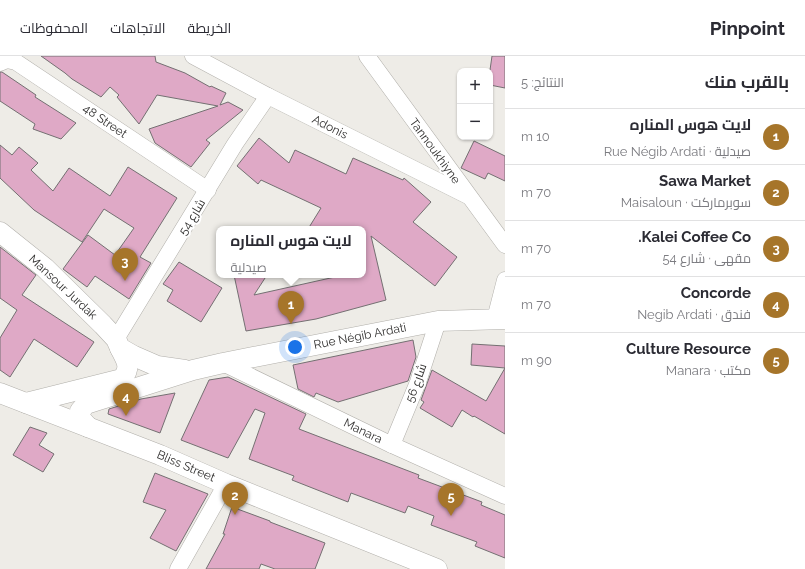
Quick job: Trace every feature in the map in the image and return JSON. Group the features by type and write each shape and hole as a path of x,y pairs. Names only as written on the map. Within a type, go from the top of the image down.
{"street":[{"name":"Adonis","path":"193,56 268,96 468,196"},
{"name":"Tannoukhiyne","path":"367,56 505,245"},
{"name":"48 Street","path":"0,63 7,60 16,62 208,190"},
{"name":"شارع 54","path":"118,344 235,144 268,96"},
{"name":"Mansour Jurdak","path":"0,232 45,268 118,344 134,356 157,366 193,370"},
{"path":"500,319 505,280"},
{"name":"Rue Négib Ardati","path":"193,370 438,321 500,319"},
{"name":"شارع 56","path":"392,445 418,382 438,321"},
{"name":"Mansour Jurdak","path":"26,403 122,379 126,374 128,367 127,360 118,344"},
{"name":"Manara","path":"223,364 392,445 505,496"},
{"path":"88,427 80,418 80,411 86,404 193,370"},
{"name":"Bliss Street","path":"0,393 160,455 226,484 437,569"},
{"path":"178,569 226,484"}],"building":[{"path":"41,56 155,56 156,62 185,73 210,87 211,86 226,93 220,105 228,102 243,110 206,140 210,143 191,167 155,143 149,129 218,106 157,95 139,124 117,97 119,95 110,87 101,97 72,79"},
{"path":"492,56 505,56 505,88 493,86 493,68 490,68"},
{"path":"0,72 36,95 35,97 76,123 61,139 33,129 35,124 0,101"},
{"path":"259,138 289,163 295,150 346,174 353,158 403,180 404,178 431,202 413,222 457,257 435,286 371,236 386,300 316,319 246,331 235,278 265,278 254,295 330,278 366,278 366,226 310,226 321,208 261,180 258,184 237,166"},
{"path":"474,141 505,156 505,181 488,173 485,179 461,168"},
{"path":"0,145 12,155 19,147 38,163 31,170 53,191 69,168 110,196 128,167 177,198 140,257 151,263 129,299 95,276 87,287 63,269 88,235 115,255 134,228 104,209 82,242 34,210 0,178"},
{"path":"0,247 36,275 22,295 94,342 77,367 34,339 10,377 0,370 0,338 17,310 0,298"},
{"path":"179,262 222,288 201,322 167,301 173,290 163,284"},
{"path":"413,340 416,357 408,381 338,402 316,393 314,397 298,389 293,365"},
{"path":"472,344 505,346 505,368 471,365"},
{"path":"505,368 505,434 462,410 452,427 420,408 424,402 421,400 432,370 486,401"},
{"path":"228,377 306,414 299,429 419,475 418,478 482,502 481,505 505,515 505,558 475,546 477,542 431,525 434,516 408,506 405,513 351,493 348,502 292,480 294,476 249,459 265,413 255,409 228,458 181,440 209,380"},
{"path":"175,393 160,433 108,414 109,409 141,399"},
{"path":"30,427 47,433 39,445 54,454 43,472 13,455"},
{"path":"155,473 208,494 176,551 150,538 166,510 143,502"},
{"path":"232,507 325,543 315,569 275,569 261,564 259,569 206,569 225,534 223,534"}],"place":[{"name":"Kalei Coffee Co.","path":"125,281"},
{"name":"لايت هوس المناره","path":"291,324"},
{"name":"Concorde","path":"126,416"},
{"name":"Sawa Market","path":"235,515"},
{"name":"Culture Resource","path":"451,516"}]}
